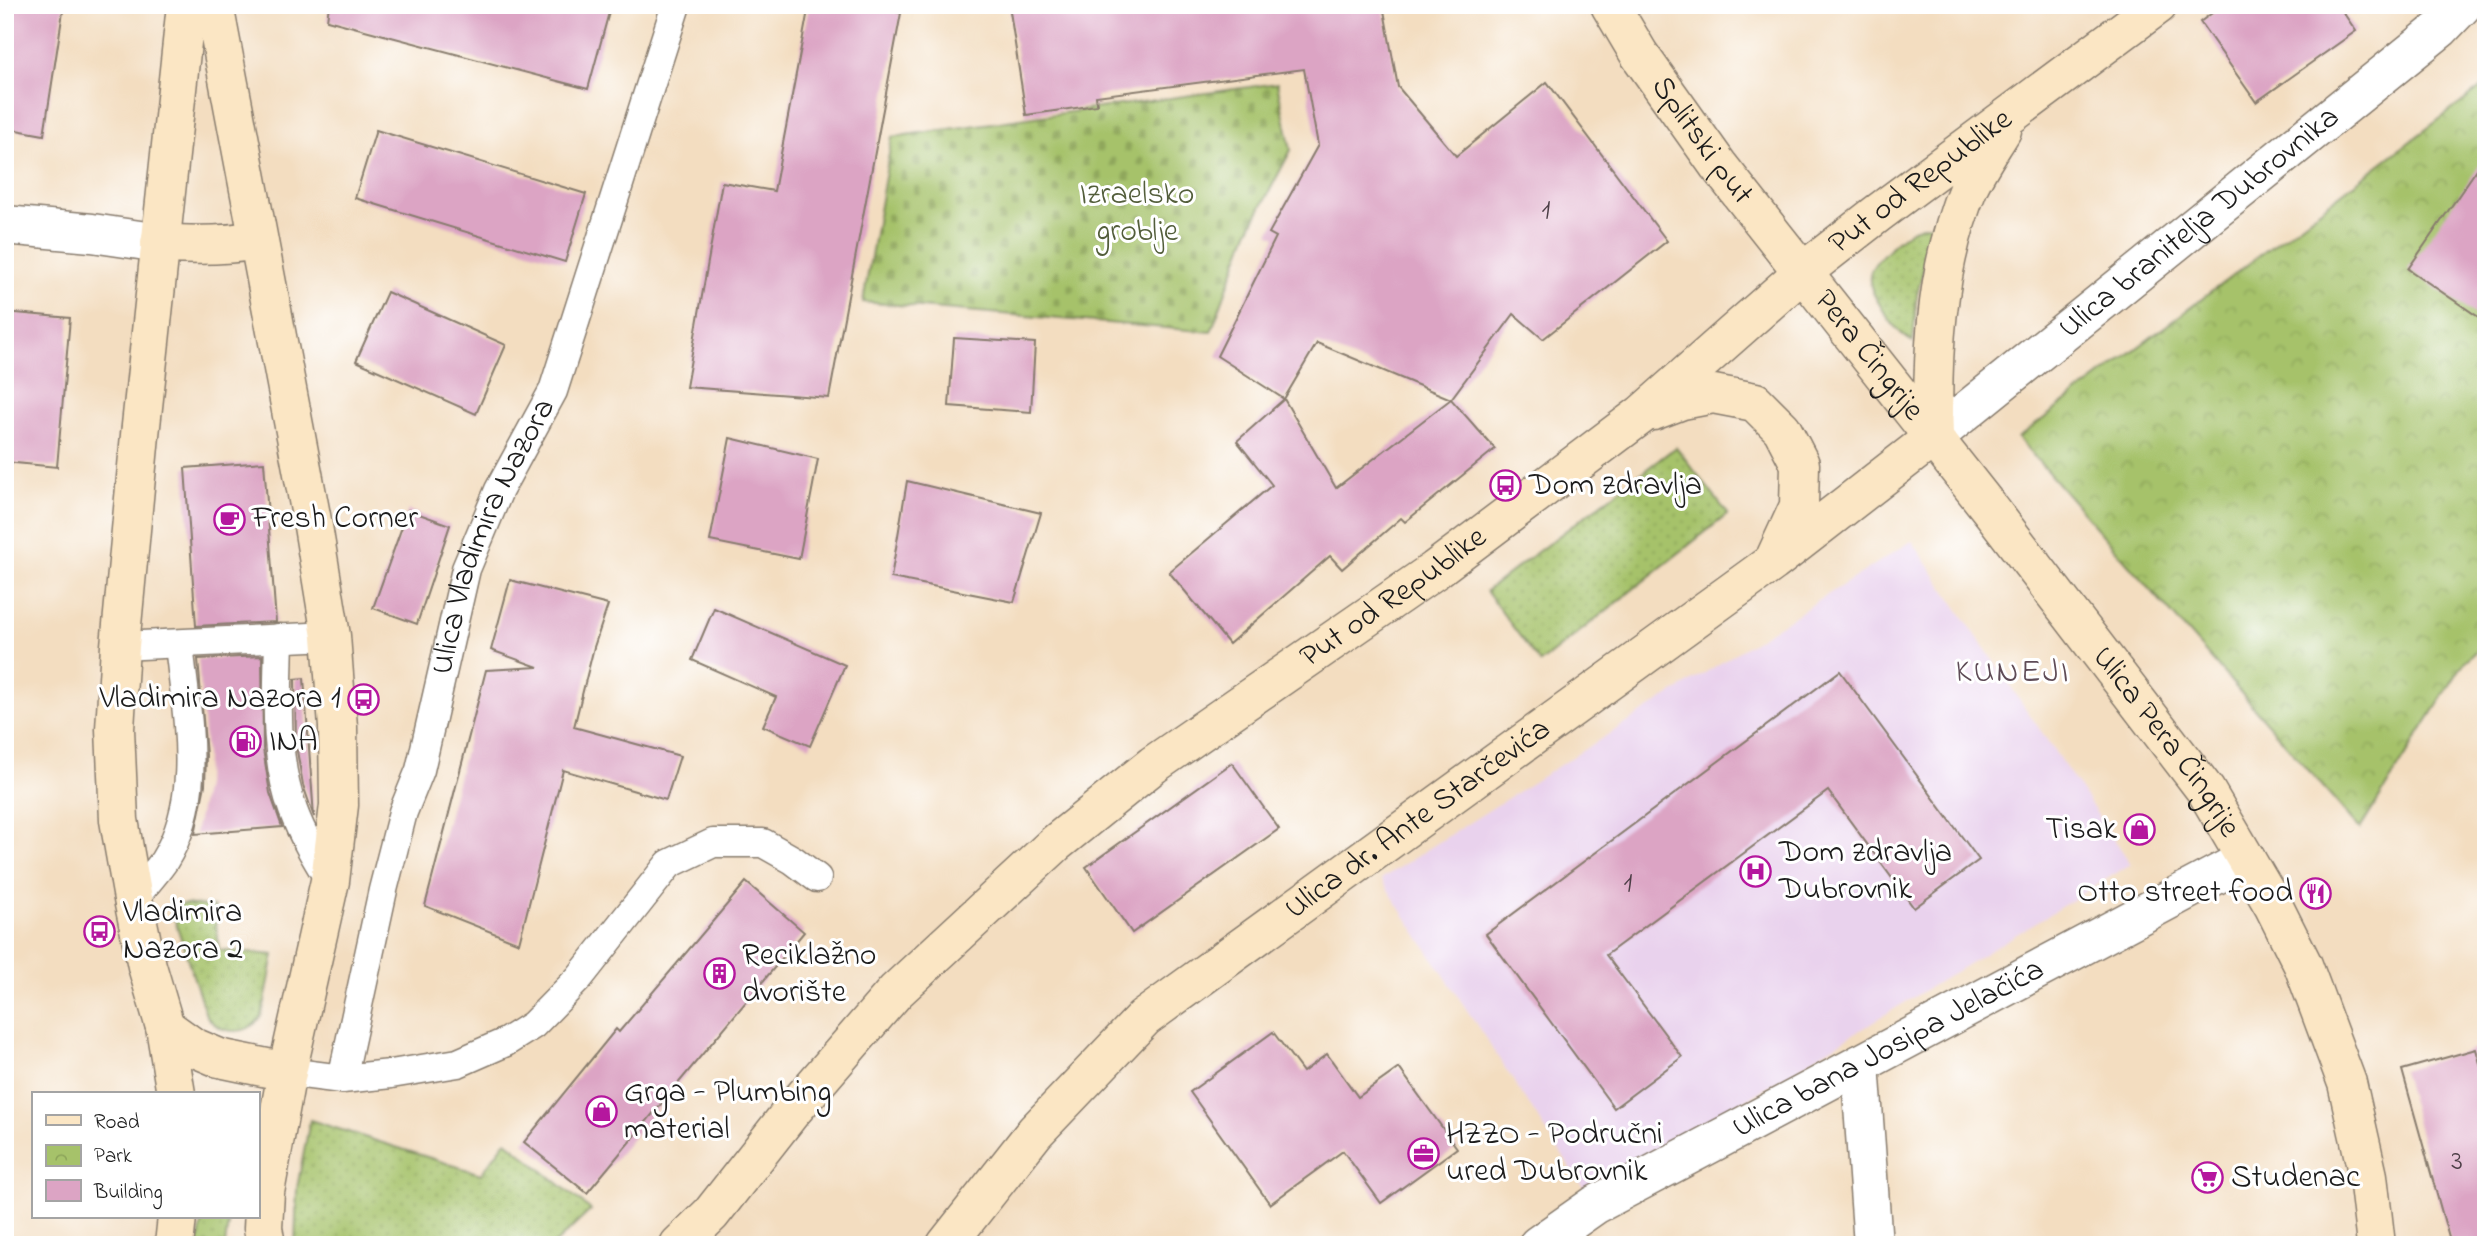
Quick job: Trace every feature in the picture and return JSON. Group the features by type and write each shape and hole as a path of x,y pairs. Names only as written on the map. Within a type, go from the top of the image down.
{"main road":[{"path":"176,1092 165,1027 147,966 133,899 119,807 115,729 120,646 186,5"},
{"path":"214,5 331,636 338,727 339,806 330,881 287,1072 265,1192 263,1228 266,1245"},
{"name":"Splitski put","path":"1610,5 1639,54 1718,165 1804,271"},
{"name":"Put od Republike","path":"679,1245 710,1214 791,1112 896,991 1056,843 1153,765 1434,570 1641,415 1804,271 2158,5"},
{"path":"1934,437 1932,381 1936,327 1949,250 1969,186 2008,118"},
{"path":"160,243 227,246 257,240"},
{"name":"Pera Čingrije","path":"1804,271 1934,437"},
{"path":"1641,415 1682,400 1713,394 1755,402 1782,429 1800,464 1799,506 1773,562"},
{"name":"Ulica dr. Ante Starčevića","path":"946,1245 1035,1132 1144,1018 1773,562 1934,437"},
{"name":"Ulica Pera Čingrije","path":"1934,437 2206,791 2246,859 2303,965 2347,1083 2368,1176 2376,1245"},
{"path":"165,1027 193,1047 219,1058 287,1072"},
{"path":"174,1245 177,1218"}],"street":[{"name":"Ulica branitelja Dubrovnika","path":"1934,437 2440,29 2463,5"},
{"path":"5,225 160,243"},
{"name":"Ulica bana Josipa Jelačića","path":"1538,1245 1595,1205 2246,859"},
{"path":"1860,1064 1872,1245"}],"lane":[{"name":"Ulica Vladimira Nazora","path":"342,1079 383,890 403,811 420,770 466,569 499,490 553,391 676,5"},
{"path":"120,646 331,636"},
{"path":"279,638 280,754 292,808 310,849 330,881"},
{"path":"133,899 164,860 188,802 190,749 180,643"},
{"path":"287,1072 342,1079 429,1069 482,1054 533,1025 579,978 669,864 713,843 763,843 817,878"}],"shaded area":[{"name":"Dom zdravlja Dubrovnik","path":"1912,541 2131,864 1589,1196 1381,879"}],"green space":[{"name":"Izraelsko groblje","path":"1277,83 1291,150 1248,232 1211,332 863,302 892,137"},
{"path":"2486,84 2486,644 2465,661 2360,829 2018,438"},
{"path":"1925,225 1934,226 1917,295 1913,342 1900,332 1886,315 1872,289 1870,275 1875,264 1893,245 1912,230"},
{"path":"1676,447 1728,514 1540,663 1486,591"},
{"path":"184,904 214,907 219,950 274,955 263,1012 249,1028 233,1031 225,1029 206,1015 171,908"},
{"path":"310,1120 481,1174 506,1141 591,1210 554,1245 295,1245 297,1188"},
{"path":"204,1218 229,1218 225,1245 197,1245"}],"building":[{"path":"5,5 64,5 44,135 5,128"},
{"path":"329,5 611,5 588,89 327,20"},
{"path":"809,5 860,5 901,13 829,398 686,387 722,182 774,191"},
{"path":"1009,5 1383,5 1398,87 1456,156 1547,82 1667,241 1543,339 1514,314 1451,399 1317,343 1284,399 1217,356 1276,237 1269,233 1318,145 1304,69 1096,96 1097,105 1026,115"},
{"path":"2223,5 2338,5 2356,31 2256,102 2200,22"},
{"path":"376,130 586,194 565,262 355,198"},
{"path":"2486,156 2486,322 2408,269"},
{"path":"387,292 506,345 476,414 356,361"},
{"path":"5,312 70,318 57,467 5,462"},
{"path":"954,338 1035,343 1031,412 949,406"},
{"path":"1284,399 1336,488 1451,399 1495,449 1405,522 1401,518 1342,569 1330,556 1229,644 1169,572 1272,485 1237,441"},
{"path":"730,438 818,459 799,559 710,541"},
{"name":"Fresh Corner","path":"264,462 276,622 196,626 185,468"},
{"path":"907,481 1041,513 1014,602 891,578"},
{"path":"408,510 450,525 417,624 373,608"},
{"path":"510,580 608,605 594,647 574,727 680,756 666,800 563,770 519,943 425,906 486,670 538,667 491,650"},
{"path":"714,608 845,665 810,746 763,726 776,697 692,660"},
{"path":"262,656 263,749 270,793 282,827 195,834 205,785 206,755 198,659"},
{"path":"1840,671 1979,860 1914,908 1828,791 1606,955 1682,1057 1614,1108 1486,934"},
{"path":"304,678 314,817 303,785 296,745 295,679"},
{"path":"1232,763 1279,829 1132,933 1086,867"},
{"path":"746,882 804,932 587,1193 524,1142 616,1029 619,1032"},
{"path":"1273,1032 1303,1072 1327,1054 1358,1097 1399,1068 1457,1148 1381,1203 1343,1151 1270,1204 1190,1092"},
{"path":"2476,1049 2486,1085 2486,1245 2451,1245 2402,1070"}],"place":[{"name":"Dom zdravlja","path":"1506,486"},
{"name":"Fresh Corner","path":"229,519"},
{"name":"Vladimira Nazora 1","path":"364,699"},
{"name":"INA","path":"246,742"},
{"name":"Tisak","path":"2140,830"},
{"name":"Dom zdravlja Dubrovnik","path":"1756,871"},
{"name":"Otto street food","path":"2316,893"},
{"name":"Vladimira Nazora 2","path":"100,931"},
{"name":"Reciklažno dvorište","path":"719,974"},
{"name":"Grga - Plumbing material","path":"601,1111"},
{"name":"HZZO - Područni ured Dubrovnik","path":"1423,1153"},
{"name":"Studenac","path":"2208,1178"}],"district":[{"name":"KUNEJI","path":"2013,673"}]}
